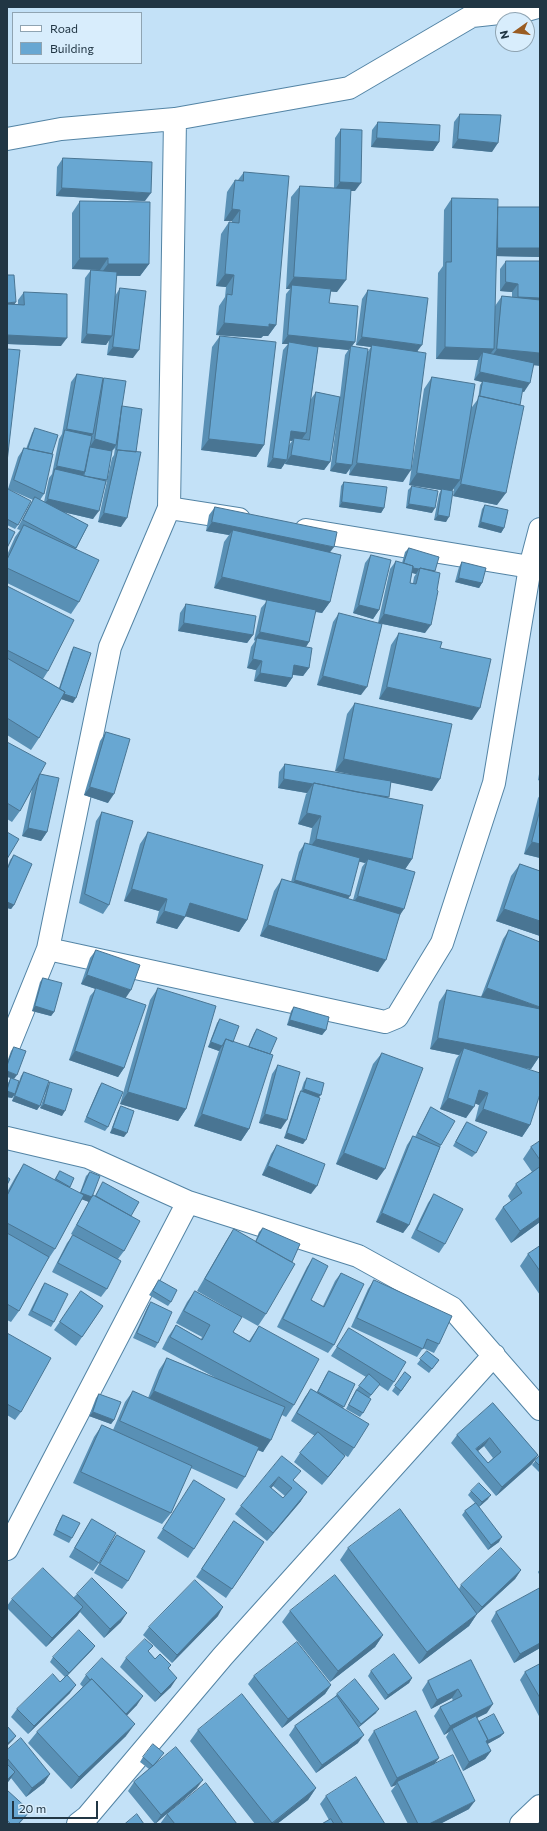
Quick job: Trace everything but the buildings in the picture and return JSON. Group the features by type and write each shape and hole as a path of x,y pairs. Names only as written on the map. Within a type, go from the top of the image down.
{"street":[{"path":"7,139 61,129 175,119 349,88 472,16 527,10 538,7"},
{"path":"7,1050 48,948 110,647 169,508 175,119"},
{"path":"169,508 255,522"},
{"path":"287,527 530,567"},
{"path":"48,948 385,1022 397,1017 442,944 494,783 530,567 540,529"},
{"path":"7,1138 88,1157 188,1202 358,1256 452,1308 540,1409"},
{"path":"7,1549 188,1202"},
{"path":"78,1824 87,1817 223,1656 494,1355"},
{"path":"521,1824 540,1806"}]}
